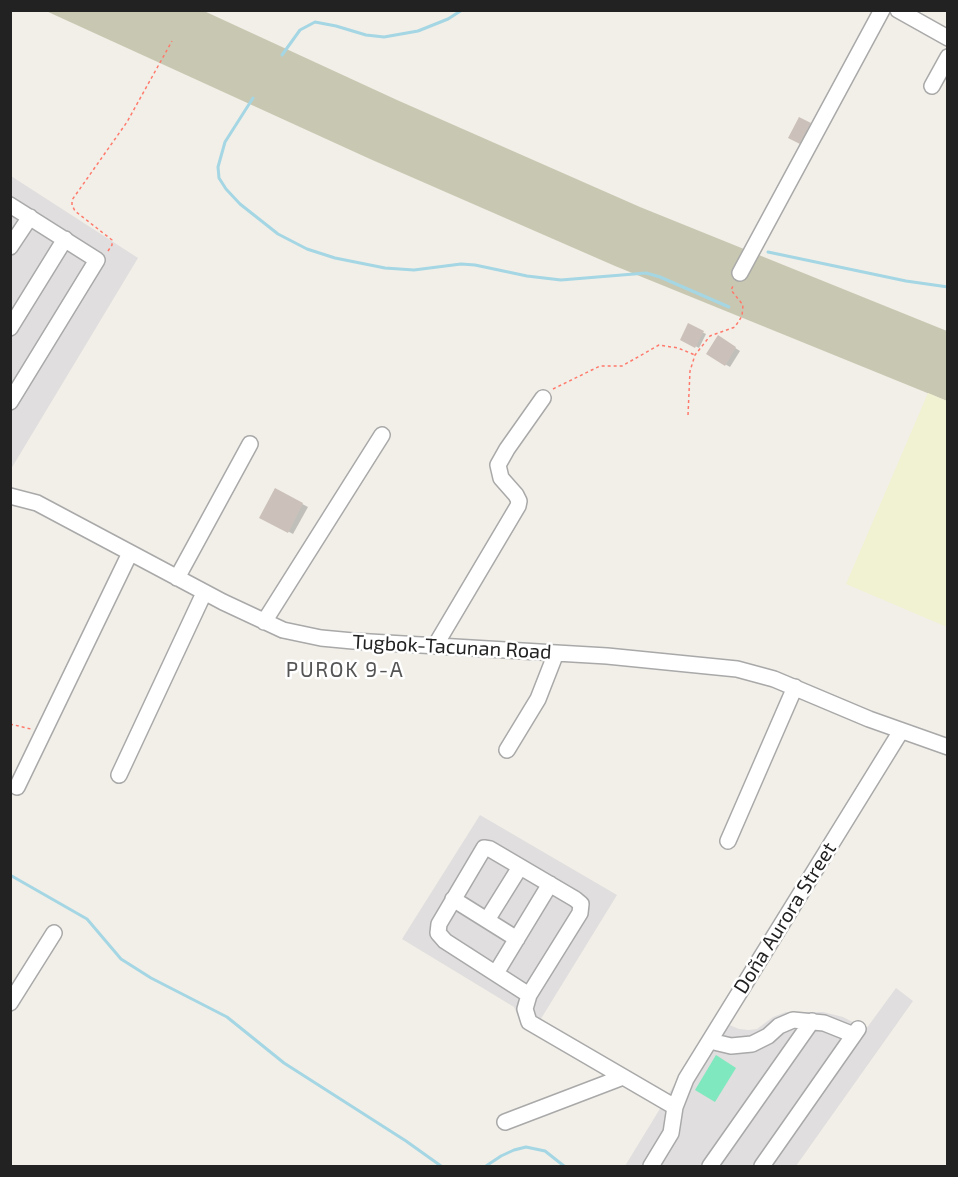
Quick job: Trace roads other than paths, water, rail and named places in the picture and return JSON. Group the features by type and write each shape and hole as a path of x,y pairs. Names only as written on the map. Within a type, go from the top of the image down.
{"street":[{"path":"740,273 882,10"},
{"path":"898,10 913,14 948,38"},
{"path":"932,86 948,57"},
{"path":"10,205 97,260 10,402"},
{"path":"10,248 30,218"},
{"path":"10,327 65,239"},
{"path":"435,646 518,506 519,501 501,478 498,465 543,398"},
{"path":"264,622 382,435"},
{"path":"177,578 250,444"},
{"name":"Tugbok-Tacunan Road","path":"10,496 37,503 204,592 283,630 321,638 718,665 756,673 901,731 948,747"},
{"path":"17,787 130,553"},
{"path":"119,775 204,592"},
{"path":"507,750 538,699 556,653"},
{"path":"728,841 795,687"},
{"name":"Doña Aurora Street","path":"651,1167 671,1133 675,1107 686,1079 901,731"},
{"path":"529,994 440,937 438,933 439,924 484,848 490,849 581,904 580,913 529,994 525,1009 529,1022 675,1107"},
{"path":"487,920 520,867"},
{"path":"496,973 550,884"},
{"path":"453,899 516,939"},
{"path":"10,1003 54,933"},
{"path":"710,1041 731,1046 752,1044 768,1036 785,1022 812,1021 856,1032 762,1167"},
{"path":"710,1167 812,1021"},
{"path":"506,1122 623,1077"}],"waterway":[{"path":"282,55 300,30 315,22 366,35 384,37 418,31 448,19 462,10"},
{"path":"253,98 225,142 218,167 219,178 240,204 278,234 307,249 335,258 385,268 414,270 461,264 561,280 646,273 729,307"},
{"path":"768,252 906,281 948,287"},
{"path":"10,875 87,919 121,959 151,978 227,1017 284,1063 441,1166"},
{"path":"486,1166 501,1156 526,1147 545,1151 564,1166"}],"district":[{"name":"PUROK 9-A","path":"345,670"}]}
